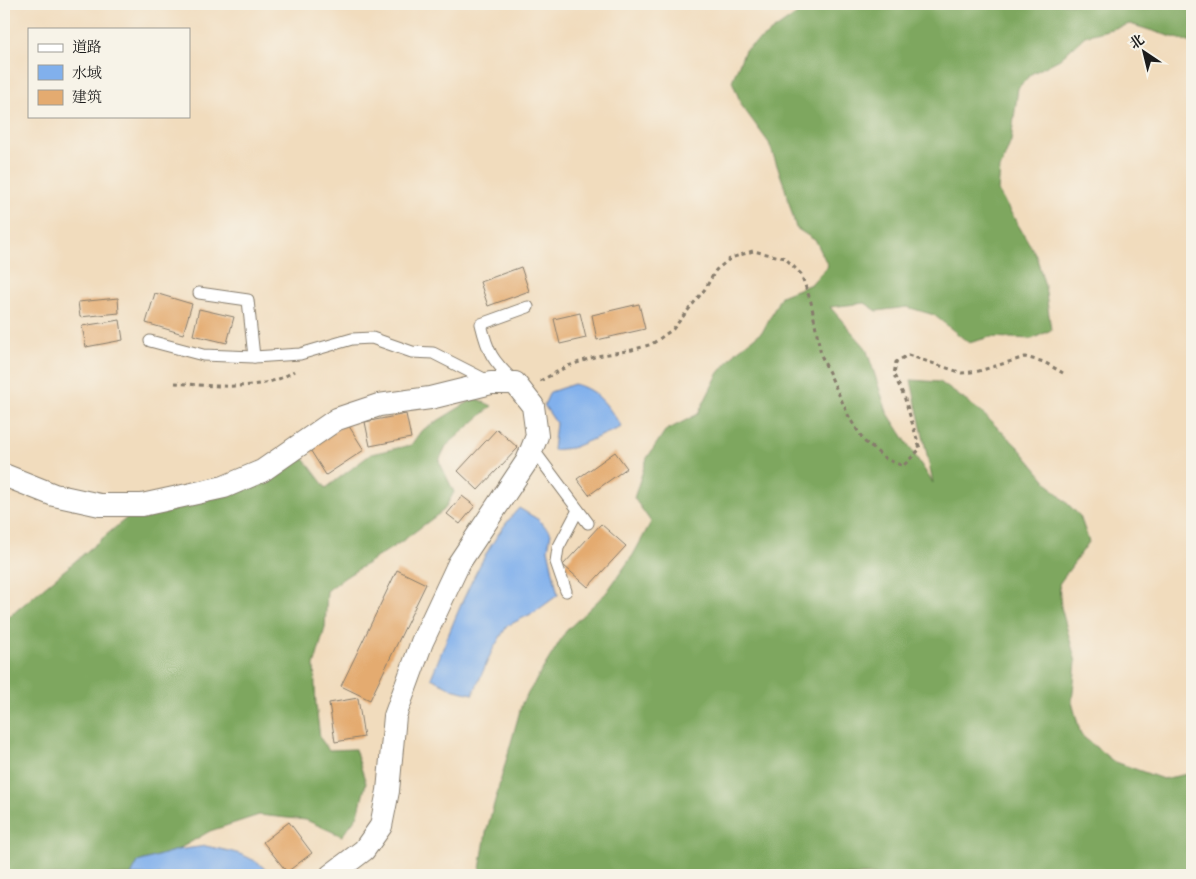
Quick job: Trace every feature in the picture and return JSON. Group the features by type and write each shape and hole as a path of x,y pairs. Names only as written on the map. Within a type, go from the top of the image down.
{"street":[{"path":"4,475 54,495 91,503 142,505 224,486 262,471 337,419 379,405 430,398 491,383 519,388 533,406 537,436 527,461 459,563 422,642 395,716 388,791 381,826 364,850 331,875"}],"lane":[{"path":"199,293 248,300 254,357"},
{"path":"519,388 496,363 486,347 481,324 528,307"},
{"path":"150,341 203,355 254,357 300,354 352,339 372,338 412,352 432,353 491,383"},
{"path":"532,448 588,523"},
{"path":"566,591 556,562 558,548 578,510"}],"path":[{"path":"519,388 568,366 597,356 632,350 652,344 672,329 705,289 716,270 731,258 753,251 785,258 801,274 811,302 821,355 850,419 865,442 886,459 904,466 920,449 907,404 894,375 896,362 908,355 962,373 979,371 1025,357 1044,362 1063,374"},
{"path":"175,383 207,386 265,384 298,369"}],"green space":[{"path":"808,4 1192,4 1192,43 1130,24 1085,36 1060,59 1031,74 1018,88 1011,141 1000,169 998,191 1036,255 1045,286 1051,330 1032,339 990,337 969,343 934,315 907,307 877,311 865,303 830,307 866,348 887,412 933,483 911,380 940,382 980,411 1018,447 1052,488 1080,516 1089,542 1059,584 1061,607 1076,662 1072,702 1081,735 1113,761 1163,779 1192,773 1192,875 479,875 486,833 522,703 566,631 606,593 633,555 651,522 634,498 647,458 665,431 698,414 718,374 737,351 763,331 781,296 811,284 828,266 816,241 796,228 784,185 769,143 742,106 732,81 745,50 807,7"},
{"path":"475,398 492,406 446,446 439,461 454,492 444,510 401,542 327,591 325,628 314,666 320,738 329,750 355,749 366,783 358,815 342,836 306,820 259,815 210,831 177,850 138,862 131,875 4,875 4,621 142,505 224,487 296,448 326,488 371,454 411,445 421,431"}],"water":[{"path":"574,384 590,390 602,400 622,427 572,448 553,450 556,423 544,405 550,392"},
{"path":"519,508 539,520 551,533 548,549 558,595 535,612 507,626 492,651 473,694 455,690 431,678 458,611 479,566 504,526"},
{"path":"206,846 234,852 249,858 272,875 131,875 138,862 177,850"}],"building":[{"path":"521,267 529,291 488,306 480,282"},
{"path":"155,293 192,304 183,334 146,323"},
{"path":"118,298 119,313 80,317 78,302"},
{"path":"639,304 645,329 597,340 592,315"},
{"path":"199,309 234,317 227,343 193,335"},
{"path":"580,313 586,338 560,344 554,319"},
{"path":"120,320 123,340 86,347 82,326"},
{"path":"406,414 411,438 370,446 365,422"},
{"path":"347,423 364,450 326,475 309,448"},
{"path":"497,429 518,448 478,490 458,471"},
{"path":"615,452 627,468 589,495 577,479"},
{"path":"462,496 475,506 460,524 447,514"},
{"path":"601,524 626,546 588,587 563,565"},
{"path":"397,570 426,584 370,700 341,686"},
{"path":"358,698 364,737 335,742 329,703"},
{"path":"289,822 312,853 287,872 263,842"}]}
